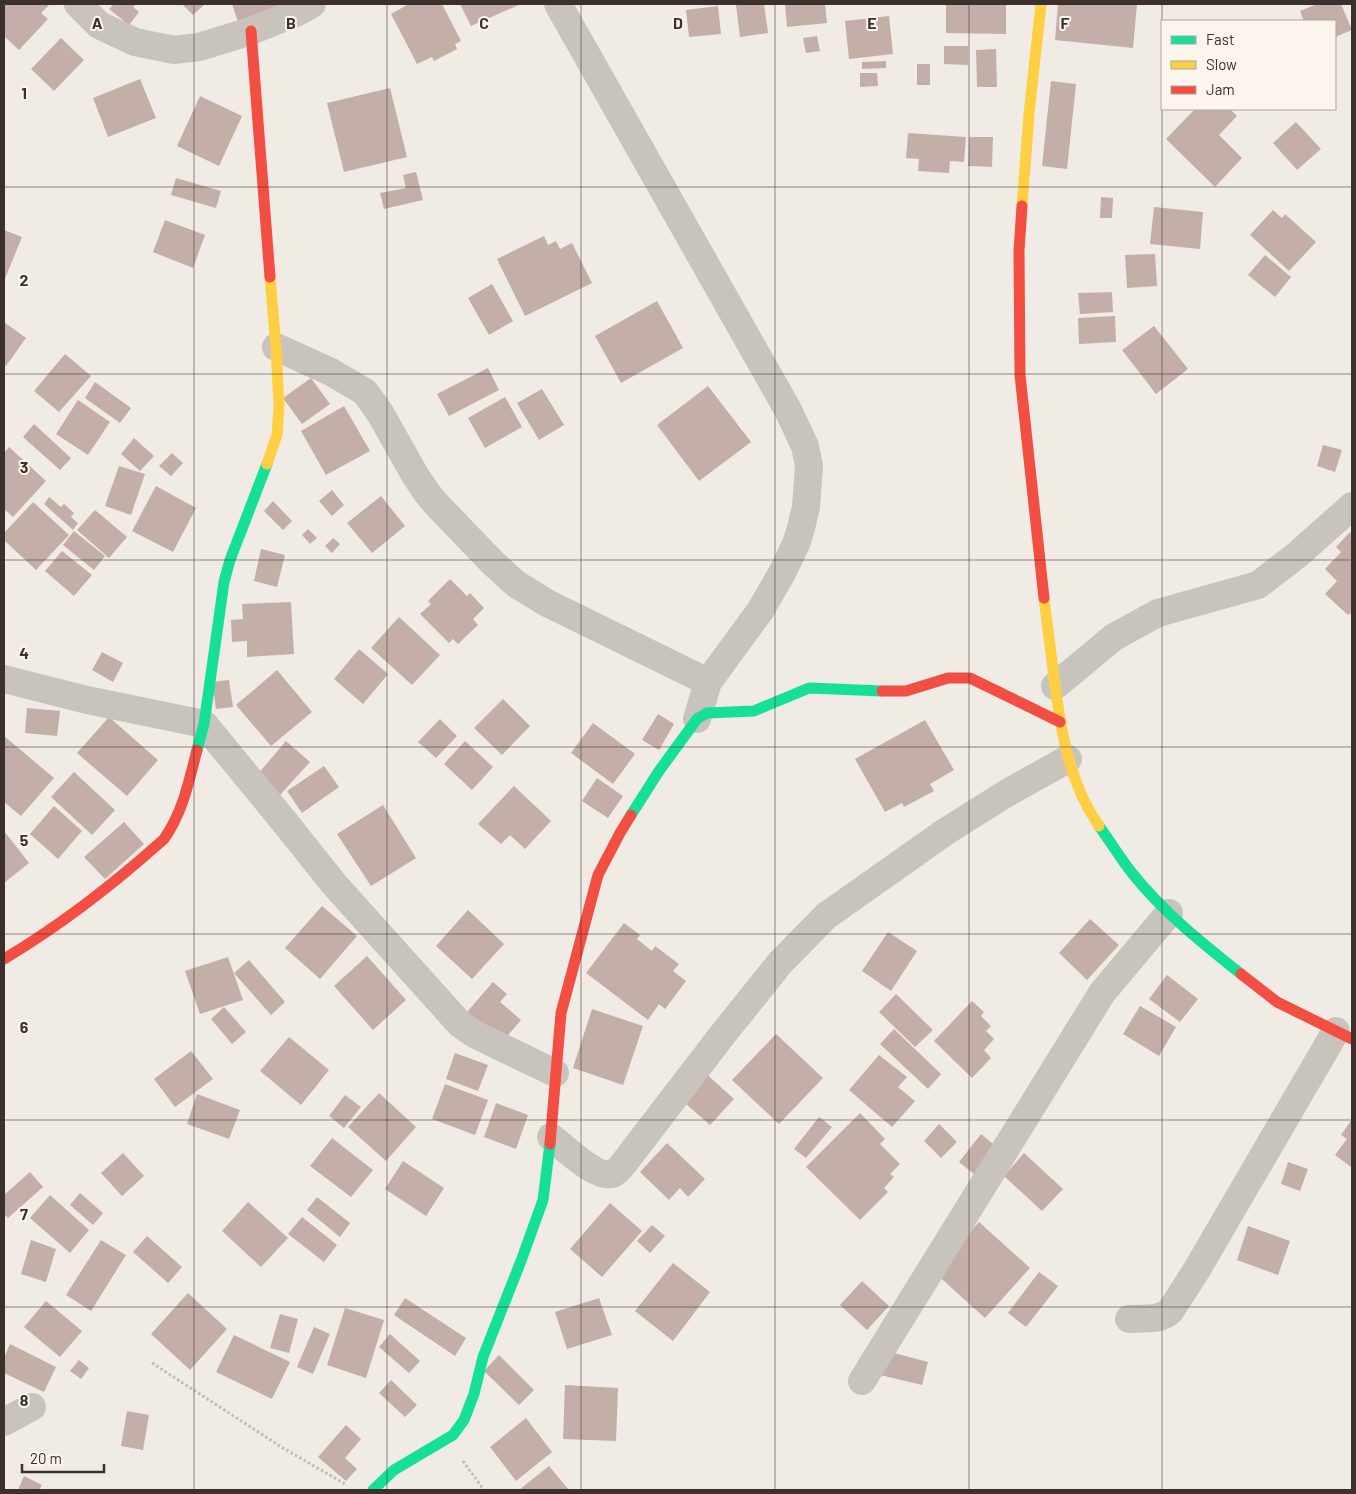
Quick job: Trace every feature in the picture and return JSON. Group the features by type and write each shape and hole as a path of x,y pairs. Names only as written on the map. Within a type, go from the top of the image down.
{"street":[{"path":"78,4 99,25 135,42 174,50 199,47 251,31 300,11 312,4"},
{"path":"373,1490 394,1470 453,1435 464,1420 474,1394 483,1357 521,1262 543,1200 551,1137 561,1013 598,875 620,833 659,771 697,719 708,682 760,610 782,573 796,544 806,507 809,484 809,466 805,446 788,410 558,4"},
{"path":"1041,4 1029,114 1019,251 1020,376 1040,568 1060,722 1068,759 1087,808 1132,873 1169,913 1195,938 1277,1002 1344,1035 1171,1310 1160,1318 1129,1319"},
{"path":"4,959 73,912 154,848 171,829 184,800 204,724 224,582 230,560 269,462 277,435 279,406 276,348 251,31"},
{"path":"276,348 331,372 365,392 380,413 427,493 516,584 547,603 708,682"},
{"path":"1055,686 1114,638 1158,613 1258,585 1297,555 1352,506"},
{"path":"697,719 707,713 754,712 809,688 906,691 948,678 959,677 970,678 980,682 1060,722"},
{"path":"4,679 88,700 204,724 334,884 460,1024 476,1035 555,1073"},
{"path":"551,1137 592,1169 608,1174 616,1171 780,962 826,916 945,832 1007,793 1068,759"},
{"path":"862,1381 1102,993 1169,913"},
{"path":"4,1422 32,1407"}],"path":[{"path":"152,1363 284,1448 348,1486"},
{"path":"446,1438 484,1490"}],"building":[{"path":"4,4 50,4 41,13 48,19 19,50 4,36"},
{"path":"114,4 136,4 133,7 139,12 129,25 109,9"},
{"path":"182,4 205,4 193,15"},
{"path":"232,4 280,4 282,9 239,25"},
{"path":"406,4 442,4 461,41 455,44 457,49 434,61 432,57 417,64 391,14"},
{"path":"460,4 521,4 471,26"},
{"path":"764,4 768,33 740,37 736,5"},
{"path":"785,4 825,4 827,23 787,27"},
{"path":"946,4 1006,4 1006,34 946,33"},
{"path":"1058,4 1137,4 1133,48 1055,40"},
{"path":"1317,4 1341,4 1352,30 1336,37 1336,20 1304,20 1300,11"},
{"path":"718,6 721,34 689,37 686,10"},
{"path":"889,16 893,54 849,59 845,21"},
{"path":"817,36 820,51 806,53 803,38"},
{"path":"61,38 84,60 54,91 31,69"},
{"path":"944,46 968,46 968,65 944,64"},
{"path":"996,49 997,87 977,87 976,50"},
{"path":"886,61 886,68 862,69 862,62"},
{"path":"917,64 930,64 930,85 917,85"},
{"path":"860,73 877,73 878,86 860,87"},
{"path":"140,79 156,118 108,137 93,98"},
{"path":"1051,81 1076,84 1067,169 1042,166"},
{"path":"390,88 407,157 344,172 327,103"},
{"path":"200,96 242,116 219,166 177,146"},
{"path":"1194,110 1231,110 1237,116 1219,135 1242,158 1215,187 1166,139"},
{"path":"1296,122 1321,149 1297,170 1273,143"},
{"path":"908,133 966,137 964,162 950,161 949,173 918,171 919,159 906,158"},
{"path":"969,137 993,137 992,167 968,166"},
{"path":"416,172 423,200 384,209 380,193 406,188 403,175"},
{"path":"176,178 221,191 216,208 171,195"},
{"path":"1101,197 1113,198 1112,218 1100,218"},
{"path":"1154,207 1203,212 1200,249 1150,244"},
{"path":"1273,210 1282,218 1285,214 1316,242 1289,271 1250,235"},
{"path":"165,220 205,235 193,268 153,252"},
{"path":"4,230 22,237 4,281"},
{"path":"544,236 548,245 556,241 560,249 572,243 592,283 525,316 497,259"},
{"path":"1155,254 1157,286 1127,288 1125,255"},
{"path":"1265,255 1291,277 1275,297 1248,275"},
{"path":"492,284 513,321 489,335 468,298"},
{"path":"1112,292 1113,312 1080,314 1078,293"},
{"path":"657,301 683,348 621,383 595,336"},
{"path":"1115,316 1116,342 1079,344 1078,318"},
{"path":"4,322 26,338 6,366 4,364"},
{"path":"1154,326 1188,369 1156,394 1122,350"},
{"path":"65,354 91,376 59,412 34,391"},
{"path":"488,368 499,390 449,416 437,394"},
{"path":"311,378 330,404 302,424 283,398"},
{"path":"95,382 131,408 120,423 85,398"},
{"path":"708,386 751,442 699,481 657,425"},
{"path":"542,389 564,425 539,440 517,403"},
{"path":"505,397 522,427 485,448 468,418"},
{"path":"78,400 110,422 88,455 56,434"},
{"path":"344,406 370,451 326,475 301,431"},
{"path":"34,424 71,458 60,470 23,437"},
{"path":"134,438 154,456 140,471 121,454"},
{"path":"1323,445 1342,450 1335,472 1317,466"},
{"path":"9,447 46,481 13,517 4,509 4,453"},
{"path":"172,453 183,463 171,476 159,466"},
{"path":"119,466 145,474 131,515 105,506"},
{"path":"156,486 196,508 173,552 132,531"},
{"path":"332,490 344,505 332,516 319,501"},
{"path":"381,496 405,526 372,553 347,523"},
{"path":"49,497 61,507 64,504 74,513 71,517 78,523 73,530 44,504"},
{"path":"273,501 292,521 283,530 264,511"},
{"path":"33,502 69,535 36,570 4,540 4,533"},
{"path":"95,510 127,537 109,558 77,530"},
{"path":"308,529 317,538 310,544 302,535"},
{"path":"74,531 105,556 94,570 63,545"},
{"path":"1350,532 1352,535 1352,615 1350,613 1348,615 1325,594 1337,581 1325,569 1341,552 1336,547"},
{"path":"333,538 340,544 332,553 325,546"},
{"path":"261,549 285,555 277,587 254,581"},
{"path":"62,551 92,575 74,596 45,571"},
{"path":"450,579 467,596 470,593 484,608 473,619 478,625 458,644 453,639 449,643 420,614 431,604 428,601"},
{"path":"291,602 294,654 247,657 247,641 232,642 231,620 243,619 242,604"},
{"path":"399,617 440,655 412,685 371,648"},
{"path":"359,649 388,674 363,704 334,679"},
{"path":"102,652 123,663 113,682 92,670"},
{"path":"277,670 312,712 271,746 236,705"},
{"path":"229,680 233,707 216,709 212,682"},
{"path":"503,699 530,726 502,755 474,728"},
{"path":"27,708 60,711 57,736 25,733"},
{"path":"658,714 674,724 659,750 642,740"},
{"path":"109,717 158,760 127,796 77,753"},
{"path":"440,719 457,736 436,758 418,742"},
{"path":"925,720 954,770 930,784 934,791 904,807 902,803 885,812 855,759"},
{"path":"593,723 635,754 613,784 571,753"},
{"path":"4,736 54,778 21,816 4,802"},
{"path":"286,741 310,762 280,795 257,775"},
{"path":"465,741 493,767 472,790 444,764"},
{"path":"324,766 339,787 302,813 287,791"},
{"path":"74,772 115,810 92,835 51,797"},
{"path":"597,778 623,796 608,818 582,801"},
{"path":"514,786 551,821 525,849 510,835 501,844 478,824"},
{"path":"383,805 416,858 371,886 337,834"},
{"path":"54,806 82,831 58,859 30,834"},
{"path":"124,822 144,844 105,879 84,857"},
{"path":"4,831 29,863 4,883"},
{"path":"322,906 357,936 320,979 285,948"},
{"path":"468,910 504,944 472,979 436,946"},
{"path":"1090,919 1119,945 1087,980 1059,953"},
{"path":"624,923 640,935 637,939 652,951 655,946 679,964 673,971 686,981 665,1009 659,1004 648,1020 586,973"},
{"path":"888,932 917,951 891,991 862,971"},
{"path":"367,956 406,1000 373,1030 334,986"},
{"path":"228,957 243,1000 200,1014 185,971"},
{"path":"249,960 285,1002 271,1015 234,973"},
{"path":"1167,975 1198,999 1180,1022 1149,999"},
{"path":"493,982 507,994 500,1002 521,1020 504,1040 487,1037 467,1012"},
{"path":"896,994 933,1030 915,1047 879,1012"},
{"path":"972,1001 984,1012 981,1016 991,1026 986,1031 994,1039 984,1050 991,1058 972,1078 934,1041"},
{"path":"1140,1006 1176,1027 1159,1056 1123,1034"},
{"path":"224,1007 246,1032 232,1044 211,1019"},
{"path":"592,1009 643,1026 623,1085 573,1068"},
{"path":"894,1029 941,1074 928,1089 880,1044"},
{"path":"776,1034 823,1078 779,1124 732,1080"},
{"path":"289,1037 329,1070 301,1105 260,1071"},
{"path":"191,1051 213,1079 175,1107 154,1079"},
{"path":"455,1053 488,1065 478,1091 446,1079"},
{"path":"879,1055 907,1077 898,1087 915,1101 892,1127 849,1090"},
{"path":"702,1070 734,1099 710,1125 678,1097"},
{"path":"445,1084 488,1100 475,1135 432,1119"},
{"path":"379,1093 416,1127 386,1161 348,1127"},
{"path":"197,1094 240,1110 229,1139 187,1124"},
{"path":"345,1095 361,1107 344,1128 329,1116"},
{"path":"496,1103 528,1115 516,1149 484,1137"},
{"path":"860,1113 885,1139 880,1144 900,1164 890,1174 894,1177 884,1188 888,1192 860,1220 806,1167"},
{"path":"819,1117 832,1127 806,1158 794,1149"},
{"path":"1352,1119 1351,1167 1335,1155 1347,1139 1341,1135"},
{"path":"939,1124 957,1142 941,1158 924,1141"},
{"path":"981,1134 997,1147 975,1175 959,1162"},
{"path":"332,1138 373,1170 351,1197 310,1166"},
{"path":"667,1143 705,1179 688,1197 680,1188 669,1200 640,1172"},
{"path":"123,1153 144,1176 122,1196 101,1173"},
{"path":"1024,1153 1063,1189 1042,1211 1004,1176"},
{"path":"403,1161 444,1188 426,1216 385,1189"},
{"path":"1288,1162 1308,1169 1300,1191 1281,1184"},
{"path":"30,1172 43,1187 8,1218 4,1214 4,1195"},
{"path":"80,1193 103,1213 93,1225 70,1205"},
{"path":"50,1195 89,1230 70,1253 30,1218"},
{"path":"317,1197 350,1223 340,1237 307,1210"},
{"path":"248,1202 288,1238 261,1267 222,1231"},
{"path":"610,1203 642,1231 602,1277 570,1249"},
{"path":"302,1217 337,1245 324,1262 288,1234"},
{"path":"979,1222 1030,1268 985,1318 934,1272"},
{"path":"652,1225 665,1236 650,1253 637,1241"},
{"path":"1248,1226 1290,1241 1278,1275 1237,1260"},
{"path":"147,1236 182,1267 168,1283 133,1252"},
{"path":"31,1240 56,1249 46,1282 21,1274"},
{"path":"101,1240 126,1255 91,1311 66,1295"},
{"path":"673,1263 710,1292 673,1341 635,1311"},
{"path":"1039,1272 1058,1286 1026,1327 1008,1313"},
{"path":"862,1281 889,1306 867,1330 840,1305"},
{"path":"188,1293 227,1329 190,1370 151,1334"},
{"path":"405,1298 466,1338 455,1356 394,1315"},
{"path":"599,1298 612,1335 567,1349 555,1312"},
{"path":"46,1301 82,1331 60,1357 24,1327"},
{"path":"345,1308 384,1320 366,1378 327,1365"},
{"path":"280,1314 298,1319 289,1353 270,1348"},
{"path":"314,1327 330,1334 313,1374 297,1367"},
{"path":"390,1334 420,1361 409,1373 379,1347"},
{"path":"234,1335 290,1362 272,1399 216,1372"},
{"path":"10,1344 56,1367 44,1392 4,1373 4,1358"},
{"path":"883,1350 928,1362 922,1385 876,1374"},
{"path":"499,1355 534,1390 519,1405 484,1371"},
{"path":"79,1360 89,1368 81,1379 70,1371"},
{"path":"391,1380 417,1405 405,1417 379,1393"},
{"path":"565,1385 618,1388 616,1441 563,1439"},
{"path":"127,1411 149,1415 143,1450 121,1446"},
{"path":"526,1418 552,1452 516,1481 490,1447"},
{"path":"346,1425 361,1439 345,1458 357,1469 346,1481 318,1457"},
{"path":"549,1466 569,1490 519,1490"},
{"path":"24,1476 42,1485 39,1490 18,1490"}],"traffic: fast":[{"path":"197,750 204,724 224,582 230,560 267,464"},
{"path":"631,815 659,771 697,719 707,713 754,711 809,688 882,691"},
{"path":"1099,826 1128,867 1157,901 1198,939 1241,974"},
{"path":"373,1490 394,1470 453,1435 464,1420 474,1394 483,1357 543,1200 550,1144"}],"traffic: slow":[{"path":"1022,206 1029,114 1041,4"},
{"path":"267,464 277,435 279,406 270,277"},
{"path":"1044,598 1067,755 1088,809 1099,826"}],"traffic: jam":[{"path":"251,31 270,277"},
{"path":"1022,206 1019,251 1020,375 1044,598"},
{"path":"882,691 906,691 948,678 970,678 1060,722"},
{"path":"4,959 87,903 164,839 181,807 197,750"},
{"path":"550,1144 561,1013 598,875 631,815"},
{"path":"1241,974 1277,1002 1352,1039"}]}
